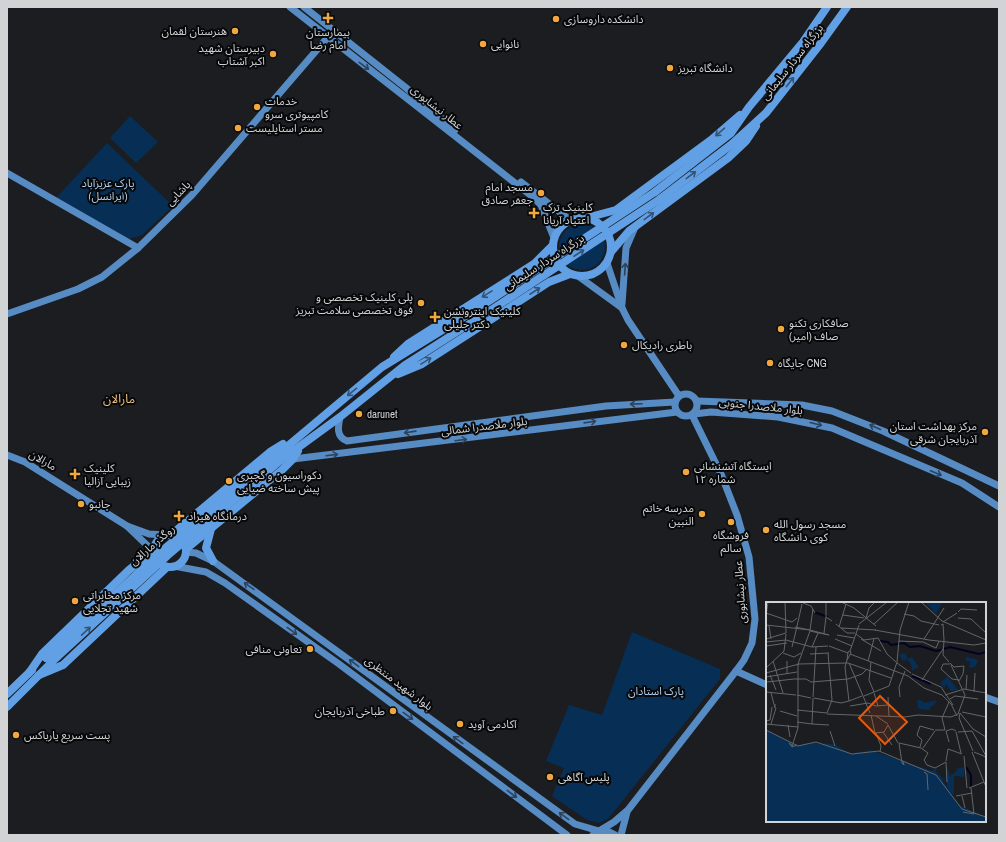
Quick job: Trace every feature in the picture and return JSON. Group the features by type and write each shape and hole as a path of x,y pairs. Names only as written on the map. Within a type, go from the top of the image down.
{"highway":[{"name":"بزرگراه سردار سلیمانی","path":"658,195 726,138 749,107 803,42 827,7"},
{"name":"بزرگراه سردار سلیمانی","path":"279,458 300,448 405,365 732,144 766,113 847,7"},
{"path":"574,275 557,263 552,246 558,231 570,220 586,218 616,210 711,140 749,107"},
{"path":"611,252 632,229 728,158 746,141 766,113"},
{"path":"616,210 618,224 624,229 632,229"},
{"path":"390,377 422,364 549,282 574,275 594,274 607,263 612,244 606,230 594,220 586,218"},
{"path":"382,367 408,344 534,264 552,246"},
{"path":"534,264 541,266 546,271 549,282"},
{"name":"بزرگراه سردار سلیمانی","path":"279,458 297,438 382,367 486,309"},
{"path":"7,694 29,672 42,654 129,570 153,551 157,540 168,535 199,512 270,452 297,438"},
{"path":"7,707 39,675 63,665 147,587 171,567 182,561 186,550 293,459 300,448"},
{"name":"روگذر مارالان","path":"39,675 168,555 279,458"},
{"name":"روگذر مارالان","path":"29,672 157,555 279,458"},
{"path":"199,512 203,524 211,529"},
{"path":"211,529 206,548 213,561"},
{"path":"168,535 181,539 186,550"},
{"path":"153,551 158,562 171,567"},
{"path":"129,570 142,577 147,587"}],"main road":[{"name":"عطار نیشابوری","path":"290,7 327,38 399,91 533,197 541,205 554,238"},
{"name":"عطار نیشابوری","path":"304,7 460,134 570,220"},
{"name":"پاشایی","path":"7,314 78,289 102,277 138,248 192,195 334,30"},
{"path":"7,173 138,248"},
{"path":"622,308 626,248 632,229"},
{"path":"607,263 622,308 677,399 677,412 684,416 693,414 697,408 697,401 690,394 683,394 677,399"},
{"path":"574,275 622,308"},
{"name":"بلوار ملاصدرا شمالی","path":"340,417 338,429 339,435 342,439 347,441 606,406 677,399"},
{"name":"بلوار ملاصدرا جنوبی","path":"697,401 802,405 832,412 883,431 999,486"},
{"name":"بلوار ملاصدرا شمالی","path":"293,459 677,412"},
{"name":"بلوار ملاصدرا جنوبی","path":"693,414 711,412 778,417 832,428 962,483 999,507"},
{"name":"عطار نیشابوری","path":"628,810 736,671 744,660 752,643 755,619 749,557 737,515 721,474 693,414"},
{"name":"مارالان","path":"7,455 25,462 127,526"},
{"path":"127,526 149,534 168,535"},
{"path":"127,526 153,551"},
{"name":"بلوار شهید منتظری","path":"186,550 213,561 285,611 430,720 575,824 596,833 610,832 615,835"},
{"path":"206,572 213,561"},
{"name":"بلوار شهید منتظری","path":"171,567 206,572 277,621 424,727 567,835"},
{"path":"277,621 285,611"},
{"path":"736,671 766,685"},
{"path":"986,697 999,702"},
{"path":"424,727 430,720"},
{"path":"493,780 500,770"},
{"path":"596,833 611,825 628,810"},
{"path":"620,835 628,810"}],"green space":[{"path":"130,116 158,142 136,163 110,138"},
{"name":"پارک عزیزآباد (ایرانسل)","path":"107,143 173,206 142,235 129,239 56,198"},
{"path":"582,224 595,228 601,234 605,247 601,260 595,266 582,270 569,266 563,260 559,247 563,234 569,228"},
{"name":"پارک استادان","path":"632,632 720,669 720,679 608,819 599,823 587,820 552,796 564,768 546,761 569,705 602,715"}],"place":[{"name":"بیمارستان امام رضا","path":"328,18"},
{"name":"دانشکده داروسازی","path":"556,19"},
{"name":"هنرستان لقمان","path":"235,31"},
{"name":"نانوایی","path":"483,44"},
{"name":"دبیرستان شهید اکبر آشتاب","path":"273,54"},
{"name":"دانشگاه تبریز","path":"670,68"},
{"name":"خدمات کامپیوتری سرو","path":"257,107"},
{"name":"مستر استایلیست","path":"238,128"},
{"name":"مسجد امام جعفر صادق","path":"541,193"},
{"name":"کلینیک ترک اعتیاد آریانا","path":"534,213"},
{"name":"پلی کلینیک تخصصی و فوق تخصصی سلامت تبریز","path":"421,303"},
{"name":"کلینیک اینترونشن دکتر جلیلی","path":"435,317"},
{"name":"صافکاری تکنو صاف (امیر)","path":"781,329"},
{"name":"باطری رادیکال","path":"624,345"},
{"name":"جایگاه CNG","path":"770,363"},
{"name":"darunet","path":"359,414"},
{"name":"مرکز بهداشت استان آذربایجان شرقی","path":"985,432"},
{"name":"ایستگاه آتشنشانی شماره ۱۲","path":"686,472"},
{"name":"کلینیک زیبایی آزالیا","path":"75,474"},
{"name":"دکوراسیون و گچبری پیش ساخته ضیایی","path":"229,481"},
{"name":"جانبو","path":"81,504"},
{"name":"مدرسه خاتم النبین","path":"702,514"},
{"name":"درمانگاه هیراد","path":"179,516"},
{"name":"فروشگاه سالم","path":"731,522"},
{"name":"مسجد رسول الله کوی دانشگاه","path":"766,530"},
{"name":"مرکز مخابراتی شهید تجلایی","path":"75,601"},
{"name":"تعاونی منافی","path":"310,649"},
{"name":"طباخی آذربایجان","path":"393,711"},
{"name":"آکادمی آوید","path":"460,724"},
{"name":"پست سریع یارباکس","path":"16,735"},
{"name":"پلیس آگاهی","path":"550,777"}],"district":[{"name":"مارالان","path":"119,399"}]}
